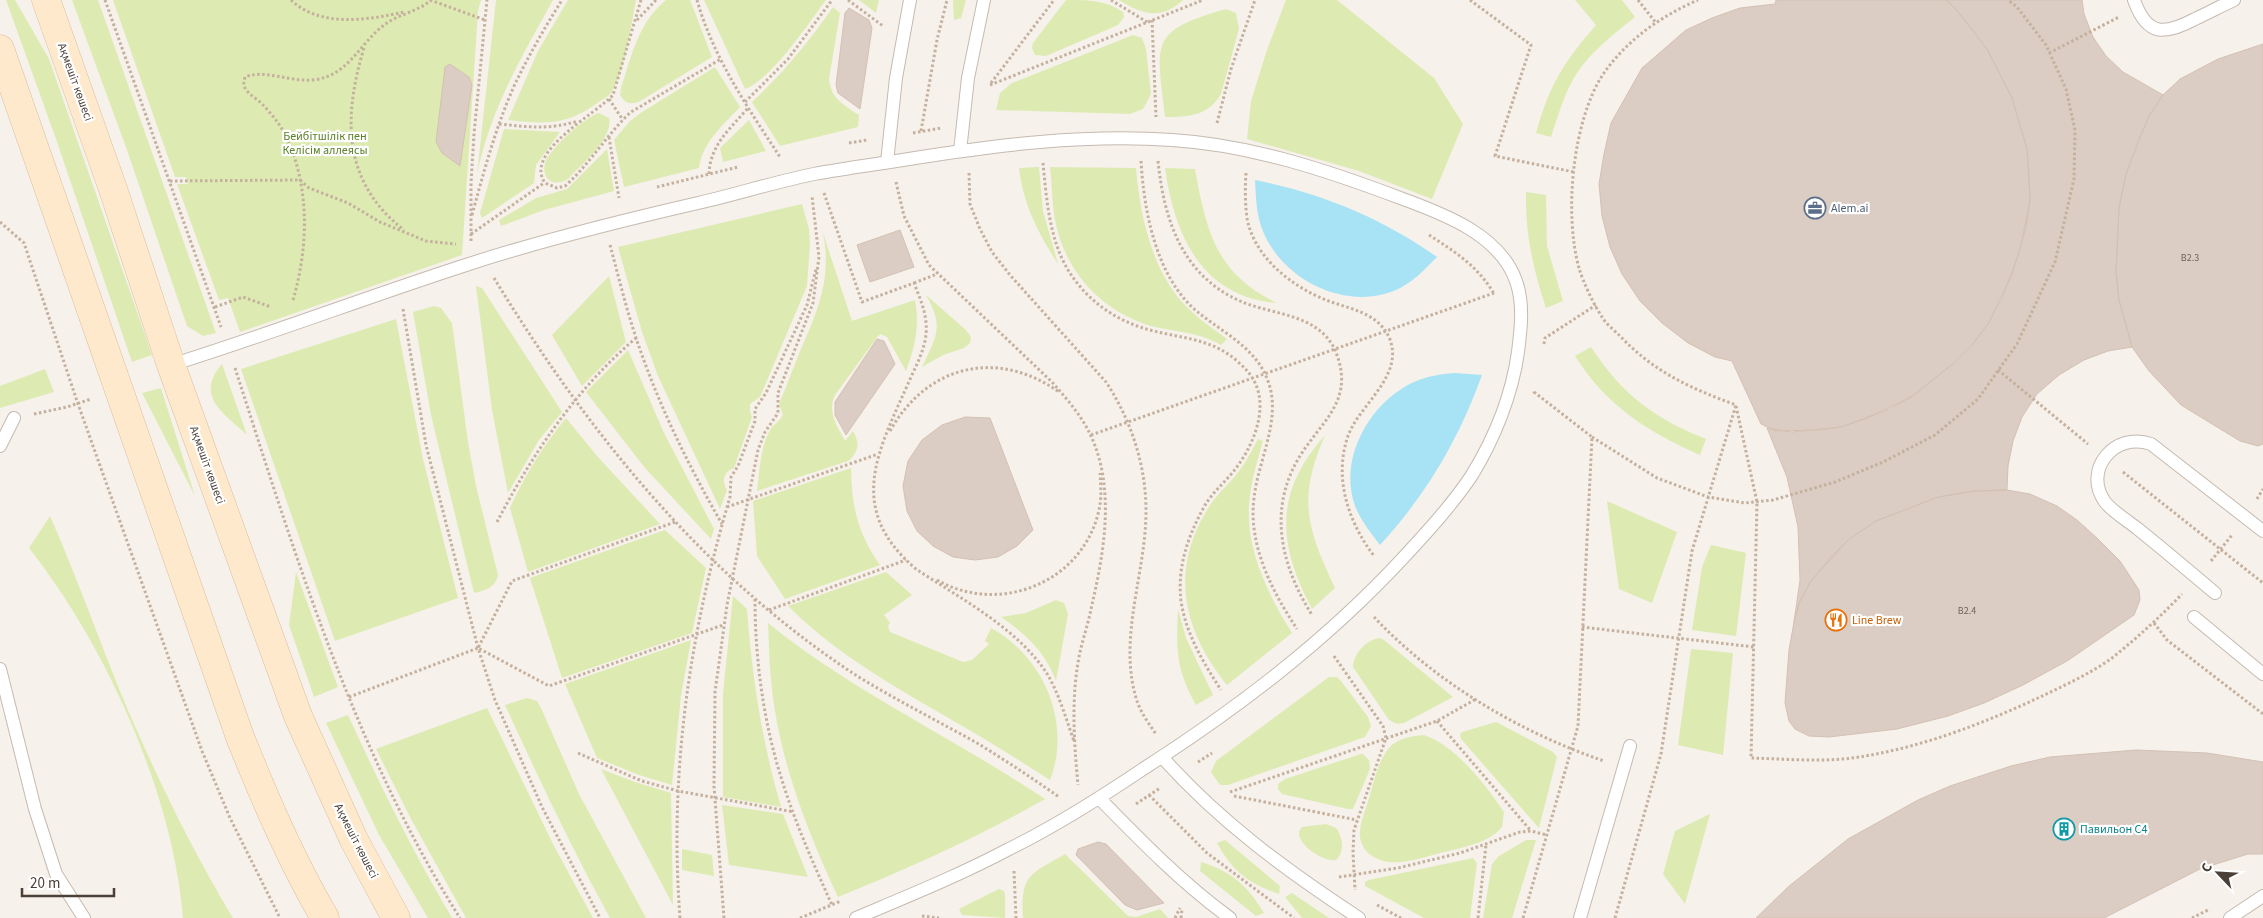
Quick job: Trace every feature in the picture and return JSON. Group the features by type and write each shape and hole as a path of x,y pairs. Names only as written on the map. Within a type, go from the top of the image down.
{"street":[{"name":"Ақмешіт көшесі","path":"46,0 113,189 171,365 298,716 354,840 396,918"},
{"path":"0,49 246,753 282,837 325,918"}],"lane":[{"path":"887,162 896,78 910,0"},
{"path":"960,151 961,125 969,70 984,0"},
{"path":"2135,4 2145,21 2155,28 2165,31 2178,28 2234,0"},
{"path":"171,365 465,265 607,224 815,174 960,151 1033,142 1099,139 1170,139 1231,146 1296,162 1352,180 1437,212 1490,244 1505,260 1516,282 1521,306 1521,332 1516,364 1506,400 1493,434 1474,471 1454,501 1391,571 1302,656 1234,708 1099,798 1011,849 856,918"},
{"path":"0,446 14,418"},
{"path":"2215,593 2106,503 2097,481 2099,469 2105,457 2115,447 2127,441 2142,441 2151,444 2263,531"},
{"path":"2194,617 2263,674"},
{"path":"0,669 35,810 53,864 70,900 84,918"},
{"path":"1580,918 1630,746"},
{"path":"1162,757 1189,786 1269,856 1358,918"},
{"path":"1099,798 1169,868 1230,918"},
{"path":"2230,918 2263,896"}],"path":[{"path":"105,0 228,347 277,499 349,697 416,842 460,918"},
{"path":"291,0 309,12 329,18 373,19 407,12"},
{"path":"293,300 301,272 304,231 300,180 293,151 283,128 246,89 243,83 245,77 254,73 291,80 315,80 333,74 353,60 386,24 431,0 485,20"},
{"path":"471,242 474,134 487,0"},
{"path":"471,219 499,124 532,50 562,0"},
{"path":"640,0 618,84 609,99 563,136 541,162 539,172 544,183 557,188 565,186 631,112 721,59"},
{"path":"636,21 656,0"},
{"path":"697,0 721,59 744,102 780,157"},
{"path":"744,102 788,59 832,0"},
{"path":"848,0 884,26"},
{"path":"921,131 937,40 947,0"},
{"path":"1054,0 989,86 1203,0"},
{"path":"1111,0 1147,22"},
{"path":"1208,123 1217,124 1231,69 1254,0"},
{"path":"1470,0 1531,45 1495,156 1574,172"},
{"path":"1638,0 1656,23"},
{"path":"1698,0 1672,12 1629,43 1603,74 1582,119 1574,172 1572,223 1579,269 1602,317 1633,351 1664,374 1700,392 1736,405"},
{"path":"1536,383 1534,392 1592,437 1657,478 1708,497 1745,503 1773,500 1835,482 1883,462 1935,435 1978,399 2017,344 2055,262 2074,179 2075,130 2066,89 2049,53 2017,7 2008,0"},
{"path":"2049,53 2135,4"},
{"path":"1149,120 1156,120 1152,20"},
{"path":"365,46 356,74 351,109 352,138 358,170 370,194 386,216 408,234"},
{"path":"609,99 623,120"},
{"path":"709,174 709,162 719,140 748,108"},
{"path":"499,124 542,128 558,127 581,120"},
{"path":"865,140 961,125"},
{"path":"609,137 619,198"},
{"path":"1140,155 1144,198 1154,236 1172,281 1181,295 1194,308 1237,340 1253,355 1265,373 1272,399 1272,419 1254,499 1253,520 1258,549 1268,577 1281,604 1298,632"},
{"path":"1158,155 1160,185 1167,211 1176,237 1194,267 1209,281 1240,301 1280,312 1311,326 1326,337 1334,349 1341,380 1339,398 1333,412 1297,462 1287,485 1282,505 1281,529 1290,574 1299,594 1314,618"},
{"path":"1036,160 1043,160 1047,206 1053,234 1066,265 1077,284 1099,305 1115,316 1154,332 1197,339 1212,344 1232,356 1252,378 1260,398 1259,416 1254,434 1245,454 1205,505 1186,544 1182,566 1181,600 1185,620 1202,660 1223,692 1219,696"},
{"path":"1247,164 1245,199 1248,220 1255,239 1268,260 1282,275 1303,289 1325,300 1363,312 1374,319 1385,331 1389,339 1392,352 1390,364 1378,390 1347,437 1343,455 1346,501 1352,522 1360,537 1376,558"},
{"path":"969,168 970,204 992,252 1010,275 1106,382 1118,400 1139,456 1146,513 1130,657 1137,702 1158,737"},
{"path":"901,177 895,178 904,216 925,258 938,274 1024,354 1065,397 1091,435 1104,481 1105,518 1102,552 1091,610 1079,657 1074,689 1074,741 1078,786"},
{"path":"170,181 300,180 309,188 348,204 380,222 408,234 426,240 463,244"},
{"path":"471,234 544,183"},
{"path":"804,197 829,192"},
{"path":"824,193 862,302 938,274"},
{"path":"724,918 715,799 715,692 732,578 750,498 758,450 764,432 778,414 778,393 813,303 819,257 816,216 812,196"},
{"path":"0,222 24,243 78,404 202,750 230,818 280,918"},
{"path":"1422,231 1466,259 1482,276 1494,293 1495,300"},
{"path":"601,245 618,241"},
{"path":"609,243 636,338 662,405 699,485 722,524"},
{"path":"680,918 678,791 685,703 696,635 712,560 727,507 731,477 738,466 755,421 755,409 766,393 807,305 819,257"},
{"path":"502,273 492,276 536,346 574,401 617,457 712,560 768,610 854,673 898,701 977,744 1059,797"},
{"path":"914,283 925,316 925,337 922,353 880,449 874,468 876,507 890,540 906,560 916,569 1009,631 1037,660 1052,683 1074,741"},
{"path":"1091,435 1494,293"},
{"path":"393,310 411,304"},
{"path":"1543,347 1545,338 1596,304"},
{"path":"403,307 426,444 478,648 495,700 538,800 600,918"},
{"path":"497,522 533,457 574,401 599,373 636,338"},
{"path":"880,449 895,422 910,402 948,376 964,370 985,367 1005,368 1028,374 1045,382 1065,397"},
{"path":"1998,370 2263,583"},
{"path":"14,418 78,404 118,388"},
{"path":"1615,918 1661,754 1692,551 1736,405"},
{"path":"1736,405 1757,502 1751,758 1813,760 1865,757 1935,739 1997,717 2062,687 2110,659 2154,623 2198,578 2245,518 2263,489"},
{"path":"1523,918 1578,726 1592,437"},
{"path":"727,507 879,454"},
{"path":"916,569 942,584 982,596 1016,593 1049,580 1067,566 1080,551 1091,532 1098,514 1102,495 1100,467"},
{"path":"349,697 478,648 512,581 675,522"},
{"path":"768,610 906,560"},
{"path":"755,599 755,627 763,697 780,776 808,851 832,905"},
{"path":"1361,601 1376,619 1438,674 1476,699 1526,728 1571,750 1623,768"},
{"path":"1308,622 1319,612"},
{"path":"2154,623 2168,640 2263,714"},
{"path":"478,648 549,686 724,626"},
{"path":"1294,636 1304,627"},
{"path":"1582,627 1754,647"},
{"path":"1334,656 1383,726 1386,738 1356,820 1353,852 1355,893"},
{"path":"1356,820 1223,794 1437,721 1476,699"},
{"path":"1437,721 1531,831"},
{"path":"578,753 642,781 678,791 794,812"},
{"path":"1072,790 1086,781"},
{"path":"1050,802 1066,793"},
{"path":"1149,795 1207,852 1294,918"},
{"path":"1333,878 1398,868 1460,853 1520,832 1531,831 1547,835"},
{"path":"1478,918 1486,845"},
{"path":"1014,871 1016,918"},
{"path":"800,918 849,898"},
{"path":"1175,918 1182,905 1181,918"},
{"path":"920,915 939,918"}],"green space":[{"path":"6,0 15,0 49,59 152,355 132,362 56,139"},
{"path":"72,0 98,0 216,333 203,336 187,326 127,150"},
{"name":"Бейбітшілік пен Келісім аллеясы","path":"113,0 481,0 478,11 462,255 240,332 228,298 219,300 177,184 188,184 186,177 175,177"},
{"path":"496,0 553,0 508,84 483,149 477,174"},
{"path":"568,0 636,0 627,48 616,84 608,96 585,111 564,120 532,122 508,120 538,51"},
{"path":"666,0 690,0 712,57 642,100 635,103 627,102 620,95 621,88 637,40 656,9"},
{"path":"704,0 826,0 778,63 767,74 745,89"},
{"path":"859,0 879,0 876,13"},
{"path":"953,0 966,0 961,18 954,20"},
{"path":"1066,0 1089,1 1110,5 1123,12 1124,17 1118,25 1046,56 1035,55 1032,48 1033,43"},
{"path":"1119,0 1183,0 1167,11 1151,13 1135,9"},
{"path":"1286,0 1337,0 1434,78 1463,124 1432,199 1359,171 1247,139 1251,101 1267,50"},
{"path":"1575,0 1622,0 1635,17 1603,44 1581,67 1568,90 1551,137 1536,133 1552,87 1566,63 1596,25"},
{"path":"833,7 840,13 829,79 830,86 839,101 859,115 858,127 780,146 752,102 795,57"},
{"path":"1226,9 1236,13 1239,29 1221,94 1210,107 1197,114 1165,117 1160,72 1160,57 1163,44 1170,34 1182,25"},
{"path":"1133,35 1142,38 1146,49 1151,94 1143,109 1130,114 996,110 1000,93 1012,83"},
{"path":"715,67 740,107 709,142 704,150 699,168 624,187 614,140 629,122 642,112"},
{"path":"599,113 609,118 607,134 602,142 568,179 558,183 550,180 545,174 544,169 548,157 585,120"},
{"path":"749,120 766,151 723,162 720,148"},
{"path":"504,129 560,132 536,165 534,183 482,218 480,213"},
{"path":"607,149 614,191 544,210 501,226 499,220 536,198 567,189"},
{"path":"1039,167 1043,211 1058,264 1032,218 1021,181 1019,168"},
{"path":"1050,167 1136,168 1144,222 1155,257 1163,274 1183,303 1227,339 1221,345 1204,337 1151,326 1133,319 1101,300 1088,287 1067,256 1060,239 1054,214"},
{"path":"1165,168 1195,169 1204,212 1217,248 1227,264 1240,279 1277,303 1251,298 1229,289 1211,275 1196,258 1184,238 1176,216 1169,193"},
{"path":"1526,192 1546,195 1547,246 1563,301 1546,308 1531,251 1527,222"},
{"path":"802,204 809,229 810,244 807,286 760,397 750,404 752,417 734,468 724,477 724,484 727,490 720,509 658,376 642,332 618,247"},
{"path":"823,233 852,321 915,300 917,328 912,353 906,371 887,337 881,334 835,395 832,408 836,424 845,441 853,431 857,439 856,451 852,458 848,461 757,491 765,441 772,427 783,415 779,404 813,321 822,293 826,264"},
{"path":"609,276 626,342 582,386 552,335"},
{"path":"476,286 482,288 562,412 539,440 508,493 492,410"},
{"path":"926,295 966,330 971,337 970,343 964,348 943,355 922,367 935,339 937,323 932,306"},
{"path":"434,306 441,308 452,323 468,442 476,486 498,575 492,586 474,593 431,415 413,312"},
{"path":"396,319 423,459 458,598 335,641 241,369"},
{"path":"1591,347 1615,378 1640,403 1670,422 1706,439 1700,455 1645,426 1614,403 1587,374 1575,356"},
{"path":"628,350 664,433 714,529 711,539 645,468 586,392"},
{"path":"222,364 247,435 215,404 211,386 214,376"},
{"path":"45,369 54,392 0,408 0,386"},
{"path":"161,388 195,496 142,393"},
{"path":"566,418 597,456 660,524 528,572 510,508 535,461"},
{"path":"1325,435 1316,457 1311,477 1308,496 1309,513 1318,548 1335,588 1312,609 1300,585 1292,562 1287,540 1286,519 1289,498 1297,477 1308,456"},
{"path":"1258,439 1263,441 1251,489 1250,532 1266,585 1292,633 1227,685 1212,665 1200,644 1192,623 1185,579 1188,556 1195,533 1210,505 1239,471"},
{"path":"851,468 857,519 872,553 880,565 785,599 757,556 753,501"},
{"path":"1607,501 1677,532 1652,603 1619,589"},
{"path":"50,516 142,742 185,832 233,918 183,918 177,870 166,821 131,723 109,675 84,630 57,587 29,548"},
{"path":"665,530 706,568 692,633 562,678 530,578"},
{"path":"1711,545 1746,553 1736,636 1692,630 1702,567"},
{"path":"296,572 338,687 314,697 289,625"},
{"path":"886,572 912,595 884,615 890,623 888,626 890,632 963,662 972,660 989,644 985,641 991,628 1010,641 1026,656 1039,674 1049,694 1055,715 1058,736 1056,758 1050,780 880,678 832,644 788,606"},
{"path":"733,596 747,609 759,709 768,758 781,807 723,797 723,693"},
{"path":"1056,600 1064,603 1068,614 1056,681 1041,653 1027,637 1001,617 1026,613"},
{"path":"1178,609 1186,638 1213,695 1196,705 1184,681 1181,670 1177,636"},
{"path":"768,623 834,671 1045,799 943,851 838,897 815,845 795,792 787,764 780,736 770,673"},
{"path":"1380,638 1453,697 1404,723 1397,724 1389,720 1353,667 1358,652 1370,641"},
{"path":"691,640 681,696 672,785 639,775 597,758 565,684"},
{"path":"1691,649 1733,653 1723,755 1678,745"},
{"path":"1329,677 1337,677 1341,681 1368,717 1371,726 1365,737 1228,785 1220,785 1211,772 1216,761"},
{"path":"527,698 537,701 541,708 579,794 646,918 610,918 582,866 505,705"},
{"path":"487,708 554,846 593,918 466,918 411,819 376,749"},
{"path":"348,715 397,818 452,918 428,918 379,835 326,723"},
{"path":"1496,722 1553,752 1557,757 1539,828 1461,739 1460,734 1462,732"},
{"path":"1424,735 1436,740 1447,748 1479,778 1504,812 1502,827 1489,838 1482,841 1412,860 1393,862 1375,858 1362,845 1360,831 1361,822 1382,759 1389,748 1396,742 1405,738"},
{"path":"1361,754 1369,760 1370,769 1353,809 1282,794 1278,789 1278,784 1285,779"},
{"path":"601,769 671,793 673,905"},
{"path":"722,805 783,814 808,877 729,865"},
{"path":"1710,814 1685,904 1663,874 1675,831"},
{"path":"1326,824 1336,828 1340,836 1342,849 1336,860 1324,858 1312,852 1306,847 1299,836 1299,831 1302,827"},
{"path":"1225,840 1280,886 1279,894 1250,881 1235,869 1217,843"},
{"path":"1526,840 1536,840 1512,918 1483,918 1492,864 1499,856"},
{"path":"682,849 712,855 714,876 682,870"},
{"path":"1065,854 1128,916 1136,917 1160,909 1168,918 1023,918 1024,892 1030,877 1036,871"},
{"path":"1473,858 1477,863 1470,918 1424,918 1365,886 1365,882 1369,880"},
{"path":"1201,862 1221,870 1238,881 1252,895 1264,913 1256,916 1200,871"},
{"path":"999,889 1004,891 1005,895 1005,918 962,915 959,909"},
{"path":"1292,893 1329,918 1302,918 1285,897"}],"water":[{"path":"1255,180 1304,192 1350,209 1395,230 1437,257 1407,284 1382,295 1361,297 1339,294 1319,287 1300,276 1283,262 1270,245 1259,220"},
{"path":"1455,373 1482,375 1463,422 1440,465 1397,526 1380,545 1366,527 1357,511 1351,488 1351,469 1362,433 1384,403 1398,391 1424,378"}],"building":[{"name":"Alem.ai","path":"1776,0 1946,0 1955,8 1987,49 2012,98 2027,149 2030,200 2026,228 2012,275 1988,324 1972,345 1954,363 1911,397 1865,419 1841,427 1819,430 1775,431 1761,424 1732,361 1715,357 1688,343 1662,323 1640,301 1622,274 1610,247 1602,216 1599,184 1611,123 1642,68 1686,30 1740,8 1775,4"},
{"path":"1946,0 2082,0 2084,14 2093,37 2106,56 2123,72 2163,95 2149,116 2138,141 2126,174 2119,208 2116,272 2119,300 2132,347 2108,351 2084,360 2059,375 2037,394 2022,417 2013,441 2008,466 2007,490 1975,491 1938,497 1876,521 1849,539 1811,581 1800,601 1794,622 1800,580 1798,527 1787,477 1767,428 1792,432 1841,427 1889,409 1911,397 1954,363 1972,345 1988,324 2002,298 2020,250 2030,200 2029,174 2027,149 2012,98 1987,49 1955,8"},
{"path":"849,8 869,20 872,28 860,109 838,93 836,85 845,13"},
{"path":"2263,44 2263,444 2258,446 2240,441 2181,405 2149,371 2132,347 2119,300 2116,272 2119,208 2126,174 2149,116 2163,95 2180,79 2218,59"},
{"path":"450,64 469,77 472,85 460,166 442,153 436,142 445,67"},
{"path":"900,230 914,267 870,282 857,245"},
{"path":"877,339 884,341 895,364 846,435 835,415 835,402"},
{"path":"965,417 990,418 1033,530 1017,546 998,557 975,560 953,557 933,546 917,531 907,511 903,486 908,461 922,440 942,425"},
{"path":"2007,490 2030,494 2057,506 2077,520 2097,538 2120,561 2139,590 2140,600 2134,615 2067,661 2023,685 1984,703 1948,716 1897,729 1829,737 1809,736 1795,729 1789,721 1785,703 1789,650 1794,622 1800,601 1811,581 1830,558 1849,539 1876,521 1938,497 1975,491"},
{"name":"Павильон С4","path":"2136,750 2207,753 2263,762 2263,854 2248,854 2200,869 2104,918 1756,918 1788,887 1848,839 1918,800 1950,786 2011,766 2050,757"},
{"path":"1098,842 1106,844 1164,903 1137,910 1125,905 1076,855 1078,849"}],"place":[{"name":"Alem.ai","path":"1815,208"},
{"name":"Line Brew","path":"1836,620"},
{"name":"Павильон С4","path":"2064,829"}]}
